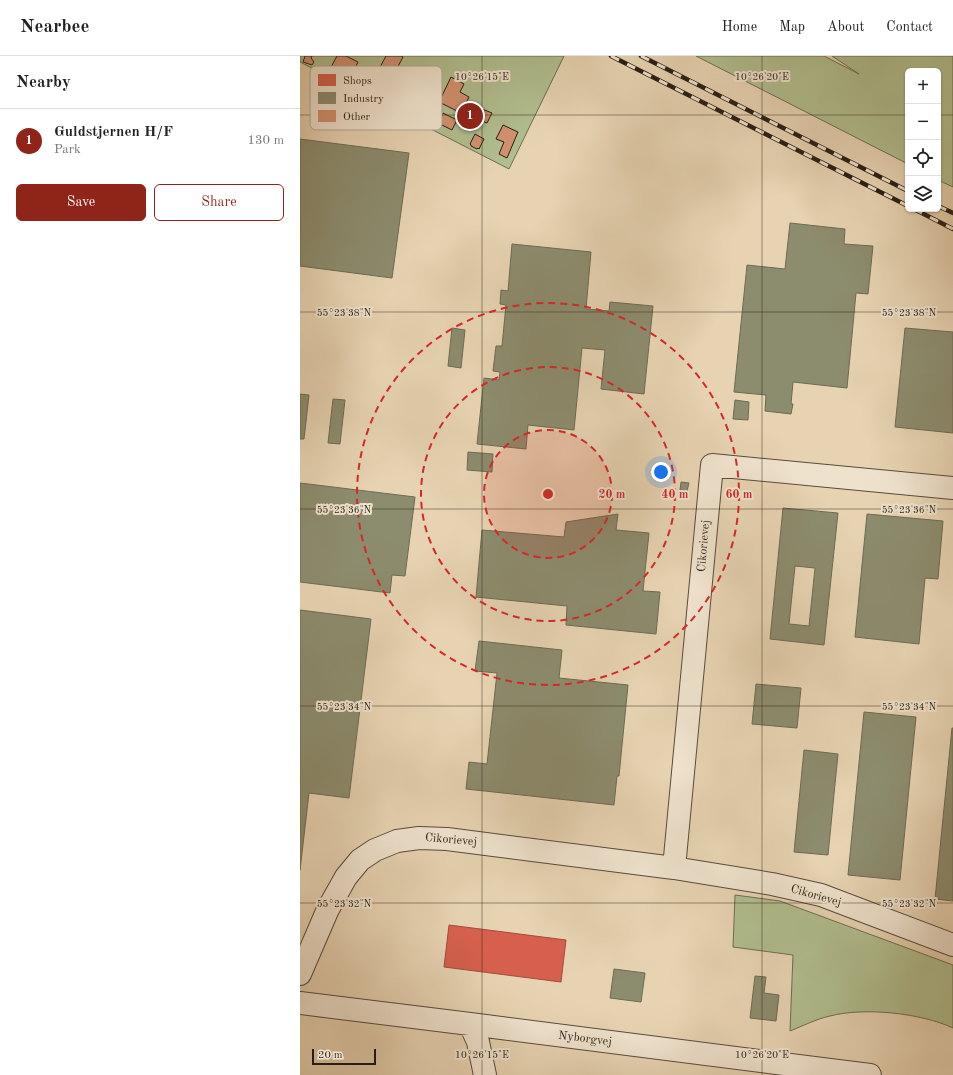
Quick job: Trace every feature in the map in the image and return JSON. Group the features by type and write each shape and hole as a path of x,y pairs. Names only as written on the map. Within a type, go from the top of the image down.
{"street":[{"name":"Cikorievej","path":"674,868 712,465 953,488"},
{"name":"Cikorievej","path":"300,974 328,909 346,877 360,860 375,850 397,841 419,838 447,839 674,868 772,884 821,895 953,945"},
{"name":"Nyborgvej","path":"300,1004 870,1075"},
{"path":"470,1024 478,1042 485,1075"}],"green space":[{"path":"300,56 564,56 509,169 433,130 442,130 442,66 310,67 300,62"},
{"path":"696,56 824,56 859,74 832,56 953,56 953,187 941,181 941,68 905,68 905,162"},
{"path":"735,895 780,901 953,965 953,1028 909,1015 859,1012 825,1017 790,1031 793,955 733,947"}],"building: Shops":[{"path":"449,925 566,940 561,982 444,967"}],"building: Industry":[{"path":"300,139 409,153 392,278 300,266"},
{"path":"790,223 845,229 844,244 873,246 868,294 856,293 847,388 793,382 791,404 793,404 791,414 765,411 766,395 734,392 747,265 785,269"},
{"path":"512,244 591,252 586,309 609,311 610,302 653,306 644,394 601,389 605,350 582,348 574,430 528,425 526,449 477,444 484,378 499,380 500,372 493,371 496,346 502,346 506,305 500,304 501,290 508,291"},
{"path":"452,328 465,330 461,368 448,366"},
{"path":"905,328 953,332 953,433 895,427"},
{"path":"300,394 309,395 304,439 300,439"},
{"path":"333,399 345,400 340,444 328,443"},
{"path":"735,400 749,402 748,420 733,419"},
{"path":"468,452 493,454 492,472 467,470"},
{"path":"681,482 689,483 687,491 680,490"},
{"path":"300,483 415,497 405,576 392,575 390,593 300,582"},
{"path":"783,508 838,513 824,645 770,639","holes":["795,566 815,568 809,626 789,624"]},
{"path":"618,514 616,530 649,533 643,591 660,592 656,634 566,625 567,606 476,597 482,530 564,537 566,522"},
{"path":"867,514 943,521 938,579 925,578 919,644 855,637"},
{"path":"300,610 371,619 349,798 309,793 300,870"},
{"path":"479,641 562,650 559,678 628,685 619,776 617,776 614,805 466,789 469,762 487,764 497,673 475,671"},
{"path":"756,684 801,688 797,728 752,724"},
{"path":"864,712 916,717 900,880 848,875"},
{"path":"953,728 953,901 935,899"},
{"path":"804,750 838,754 828,855 794,852"},
{"path":"614,969 645,973 641,1002 610,998"},
{"path":"755,976 766,977 764,993 779,995 776,1021 750,1018"}],"building: Other":[{"path":"305,56 312,56 311,58 314,62 312,65 303,62"},
{"path":"337,56 346,56 358,62 356,66 332,66"},
{"path":"386,56 403,57 398,66 381,66"},
{"path":"451,77 464,84 460,92 469,97 461,113 442,104 442,96"},
{"path":"482,109 492,113 487,123 477,119"},
{"path":"443,113 457,120 452,130 442,125"},
{"path":"503,125 518,132 507,158 499,154 504,142 496,139"},
{"path":"475,134 484,139 479,149 471,146 470,144"}],"railway":[{"path":"611,56 905,204"},
{"path":"641,56 905,189"},
{"path":"941,207 953,213"},
{"path":"920,212 953,229"}],"place":[{"name":"Guldstjernen H/F","path":"470,116"}]}
